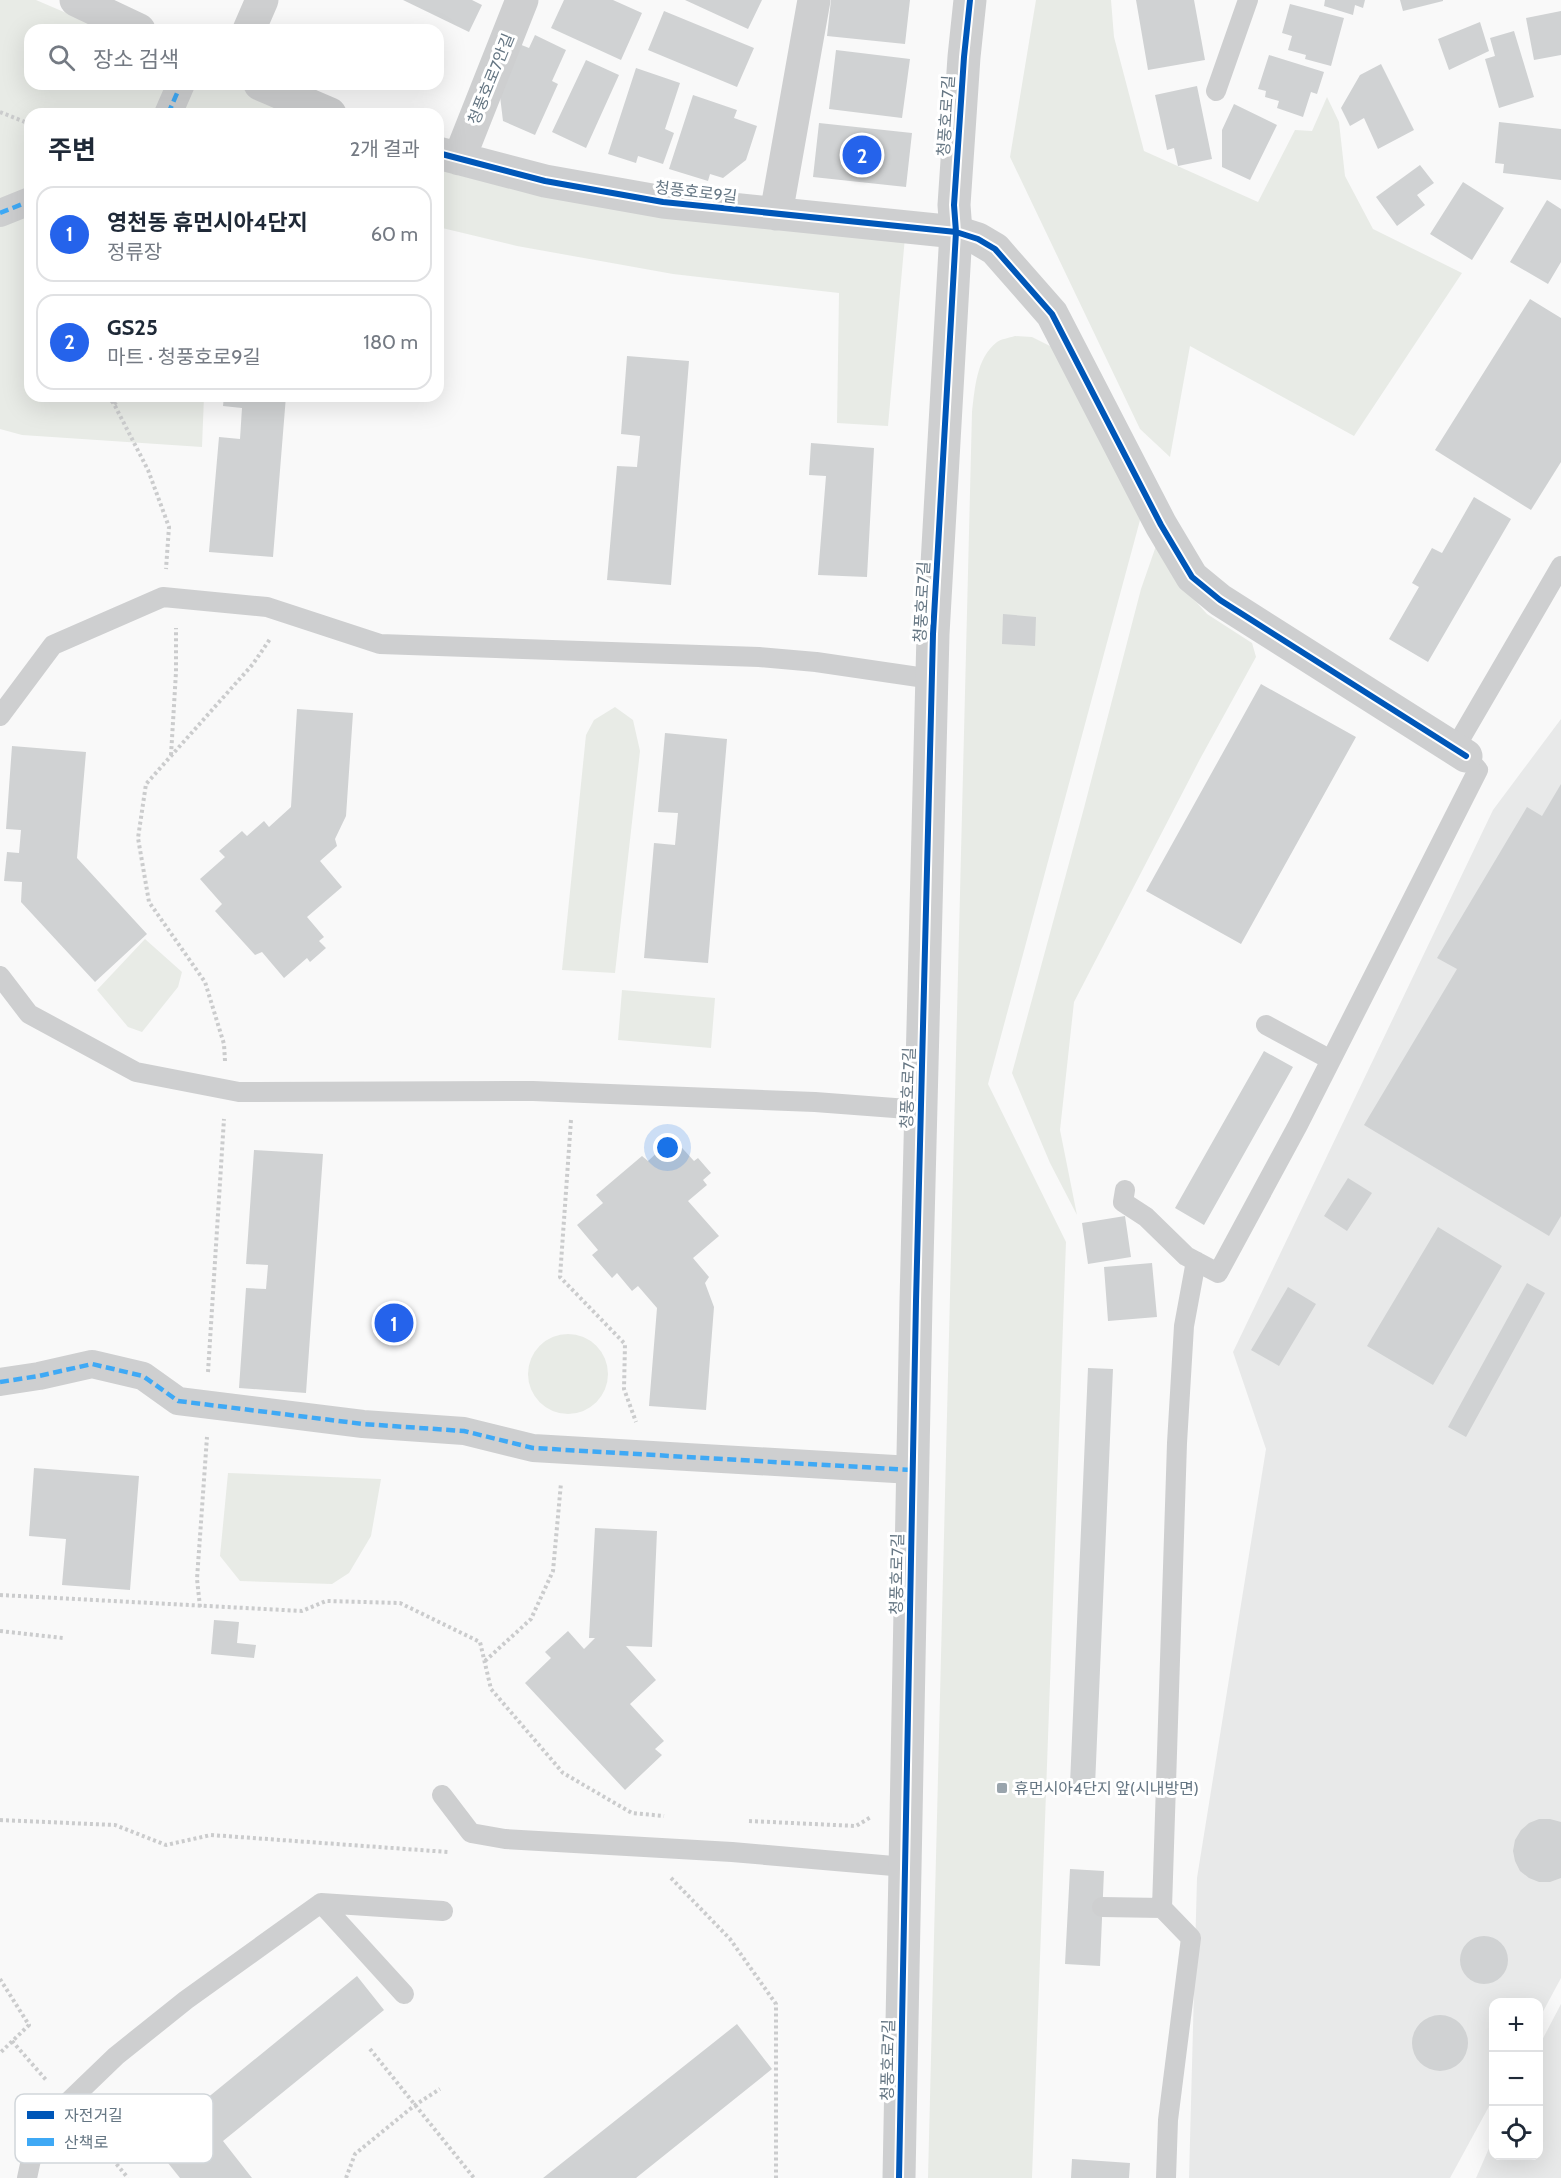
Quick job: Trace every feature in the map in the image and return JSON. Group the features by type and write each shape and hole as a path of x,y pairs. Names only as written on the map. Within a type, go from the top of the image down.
{"street":[{"path":"76,0 126,24"},
{"path":"252,24 262,0"},
{"name":"청풍호로7안길","path":"448,156 522,0"},
{"path":"776,214 814,0"},
{"name":"청풍호로7길","path":"899,2178 912,1470 932,679 956,232 954,205 970,0"},
{"path":"171,108 178,90"},
{"path":"274,90 316,108"},
{"name":"청풍호로9길","path":"448,156 545,181 663,202 956,232 978,239 995,249 1052,314 1161,525 1192,577 1220,600 1460,752"},
{"path":"0,213 24,203"},
{"path":"0,1382 92,1364 143,1376 178,1401 363,1424 464,1431 532,1448 912,1470"}],"lane":[{"path":"1216,91 1248,0"},
{"path":"1125,1191 1123,1202 1146,1217 1186,1256 1218,1272 1298,1125 1478,770 1460,752 1558,578"},
{"path":"0,716 53,645 170,597 267,607 380,644 759,657 816,662 932,679"},
{"path":"0,976 29,1014 136,1072 239,1092 573,1092 815,1102 921,1110"},
{"path":"1266,1025 1331,1060"},
{"path":"1162,1908 1178,1431 1184,1326 1196,1261"},
{"path":"442,1795 471,1833 505,1839 732,1852 905,1867"},
{"path":"321,1903 404,1994"},
{"path":"76,2094 116,2056 186,2000 321,1903 443,1911"},
{"path":"1102,1907 1162,1908 1191,1938 1168,2120 1166,2178"},
{"path":"27,2178 30,2163"}],"path":[{"path":"0,112 24,122"},
{"path":"116,402 114,404 148,470 169,527 170,597 176,672 171,755"},
{"path":"200,1607 197,1579 208,1403 207,1377 226,1090 224,1044 205,982 148,902 138,838 146,784 254,664 287,614"},
{"path":"573,1092 560,1277 625,1344 624,1389 640,1434 637,1455"},
{"path":"485,1661 531,1619 553,1571 564,1451"},
{"path":"0,1595 302,1611 326,1601 400,1603 480,1642 491,1689 563,1773 632,1814 666,1816"},
{"path":"0,1631 63,1638"},
{"path":"746,1821 856,1826 879,1811"},
{"path":"0,1979 30,2025 0,2053"},
{"path":"12,2041 48,2082"},
{"path":"370,2049 474,2178"},
{"path":"346,2178 355,2154 415,2105 440,2089"},
{"path":"116,2163 128,2178"}],"shaded area":[{"path":"0,0 36,0 92,24 24,24 24,90 245,90 287,108 24,108 24,402 204,402 202,447 22,435 0,429"},
{"path":"1036,0 1111,0 1114,37 1144,151 1258,202 1295,130 1312,131 1327,97 1339,122 1345,176 1373,229 1462,273 1354,436 1190,346 1170,457 1140,429 1010,157"},
{"path":"444,163 905,237 888,426 837,423 839,293 673,274 517,246 444,228"},
{"path":"1015,336 1032,337 1052,347 1143,509 988,1084 1066,1242 1032,2178 928,2178 972,412 978,374 985,356 997,342"},
{"path":"1157,543 1189,594 1207,614 1252,643 1256,657 1200,759 1074,1002 1060,1130 1077,1215 1050,1163 1012,1073 1141,589"},
{"path":"615,707 633,720 640,751 615,973 562,970 586,735 594,720"},
{"path":"1561,719 1561,1978 1543,2012 1543,1998 1489,1998 1489,2106 1450,2178 1189,2178 1197,1878 1266,1449 1233,1352 1493,810"},
{"path":"145,939 182,972 178,987 142,1032 128,1027 97,990"},
{"path":"622,990 715,998 711,1048 618,1040"},
{"path":"560,1334 576,1334 597,1345 608,1366 608,1382 597,1403 576,1414 560,1414 546,1408 534,1396 528,1382 528,1366 534,1352 546,1340"},
{"path":"228,1473 381,1479 371,1536 349,1573 332,1584 240,1581 220,1556"},
{"path":"1561,2004 1561,2178 1476,2178 1489,2148 1489,2160 1543,2160 1543,2038"}],"building":[{"path":"403,0 472,0 482,5 469,32"},
{"path":"564,0 613,0 642,13 621,60 551,28"},
{"path":"685,0 762,0 748,29"},
{"path":"831,0 910,0 905,44 827,36"},
{"path":"1136,0 1194,0 1205,60 1148,70"},
{"path":"1325,0 1365,0 1363,8 1355,5 1353,15 1324,6"},
{"path":"1400,0 1443,0 1443,1 1403,11"},
{"path":"1290,4 1344,18 1331,66 1305,59 1306,55 1288,50 1292,36 1282,33"},
{"path":"664,11 754,48 737,87 648,50"},
{"path":"1561,11 1561,55 1534,60 1526,18"},
{"path":"1480,22 1489,51 1449,70 1438,39"},
{"path":"1514,31 1534,97 1499,108 1485,59 1495,56 1490,38"},
{"path":"535,35 566,50 552,81 558,84 535,135 503,121 499,88 519,44 529,48"},
{"path":"836,50 910,59 902,118 829,109"},
{"path":"1269,55 1324,72 1317,94 1311,92 1303,117 1277,108 1279,101 1265,97 1266,91 1258,89"},
{"path":"586,60 619,75 586,148 552,132"},
{"path":"1381,64 1414,130 1378,149 1364,118 1350,126 1341,108 1360,75"},
{"path":"636,68 680,83 665,129 674,133 663,164 638,156 636,163 608,154"},
{"path":"1197,86 1212,159 1178,166 1174,148 1167,150 1155,95"},
{"path":"693,95 737,110 734,118 757,126 746,160 723,178 710,174 708,181 669,169"},
{"path":"1234,104 1277,125 1250,180 1222,167 1222,130"},
{"path":"1499,122 1561,129 1561,180 1503,173 1504,164 1495,163"},
{"path":"819,123 912,133 906,187 813,177"},
{"path":"1420,165 1434,183 1417,195 1425,205 1397,226 1376,197"},
{"path":"1463,182 1504,208 1472,260 1430,234"},
{"path":"1547,200 1561,209 1561,262 1548,284 1510,262"},
{"path":"1530,299 1561,318 1561,462 1531,510 1435,450"},
{"path":"627,356 689,361 671,585 607,580 617,466 637,467 640,436 621,434"},
{"path":"223,402 286,402 273,557 209,552 219,437 240,439 242,408 223,406"},
{"path":"811,443 874,448 867,577 818,575 826,476 809,475"},
{"path":"1474,497 1511,519 1428,662 1389,639 1419,587 1412,583 1432,548 1442,553"},
{"path":"1003,614 1036,617 1035,646 1002,644"},
{"path":"1261,684 1356,737 1241,944 1146,891"},
{"path":"297,709 353,713 346,816 335,839 337,846 320,861 342,887 307,917 324,937 319,941 326,948 310,962 307,958 284,978 262,952 255,955 215,911 222,904 200,879 225,857 219,851 242,831 247,836 264,821 269,827 291,807"},
{"path":"665,733 727,739 708,963 644,958 654,843 675,845 678,813 658,812"},
{"path":"12,746 86,752 77,858 147,934 95,982 21,902 22,882 4,881 7,852 19,853 21,830 6,829"},
{"path":"1561,784 1561,1216 1549,1236 1364,1125 1457,969 1437,958 1527,807 1542,816"},
{"path":"1264,1051 1293,1067 1204,1225 1175,1208"},
{"path":"673,1138 694,1161 698,1158 711,1173 703,1180 707,1185 688,1201 719,1236 693,1258 709,1277 705,1283 714,1307 706,1410 649,1406 657,1308 638,1286 632,1291 617,1273 612,1278 592,1255 598,1250 577,1225 603,1203 596,1195 642,1156 648,1161"},
{"path":"254,1150 323,1154 306,1393 239,1388 246,1288 266,1289 268,1265 246,1264"},
{"path":"1348,1178 1372,1193 1347,1231 1324,1216"},
{"path":"1125,1216 1131,1257 1088,1264 1082,1223"},
{"path":"1438,1227 1502,1266 1433,1385 1367,1346"},
{"path":"1152,1263 1157,1317 1108,1321 1104,1267"},
{"path":"1527,1283 1545,1293 1466,1437 1448,1427"},
{"path":"1288,1287 1316,1304 1279,1366 1251,1350"},
{"path":"1088,1368 1113,1369 1095,1786 1070,1784"},
{"path":"34,1468 139,1476 130,1590 62,1585 66,1539 29,1536"},
{"path":"595,1528 657,1531 652,1647 626,1646 656,1680 630,1704 664,1741 655,1749 662,1755 625,1790 525,1683 551,1658 545,1652 568,1631 584,1649 595,1638 589,1638"},
{"path":"214,1620 239,1622 237,1643 256,1645 254,1658 211,1654"},
{"path":"1539,1819 1561,1822 1561,1878 1550,1882 1539,1882 1520,1871 1513,1851 1515,1840 1521,1830 1529,1823"},
{"path":"1070,1869 1104,1871 1100,1966 1065,1964"},
{"path":"1479,1936 1489,1936 1501,1943 1508,1955 1508,1965 1501,1977 1489,1984 1479,1984 1464,1973 1460,1965 1460,1955 1471,1940"},
{"path":"357,1976 384,2010 223,2141 252,2178 180,2178 168,2163 213,2163 212,2094"},
{"path":"1440,2015 1451,2017 1460,2023 1466,2032 1468,2043 1466,2054 1460,2063 1451,2069 1440,2071 1429,2069 1420,2063 1414,2054 1412,2043 1414,2032 1420,2023 1429,2017"},
{"path":"737,2024 772,2069 636,2178 543,2178"},
{"path":"1072,2159 1130,2163 1129,2178 1071,2178"}],"marked path":[{"path":"171,108 178,90"},
{"path":"0,213 24,203"},
{"path":"0,1382 92,1364 143,1376 178,1401 363,1424 464,1431 533,1448 912,1470"}],"cycle path":[{"path":"899,2178 916,1301 933,634 956,232 954,205 970,0"},
{"path":"444,155 545,181 663,202 956,232 978,239 995,249 1052,314 1161,525 1192,577 1220,600 1466,756"}],"place":[{"name":"GS25","path":"862,155"},
{"name":"영천동 휴먼시아4단지","path":"394,1323"},
{"name":"휴먼시아4단지 앞(시내방면)","path":"1002,1788"}]}
